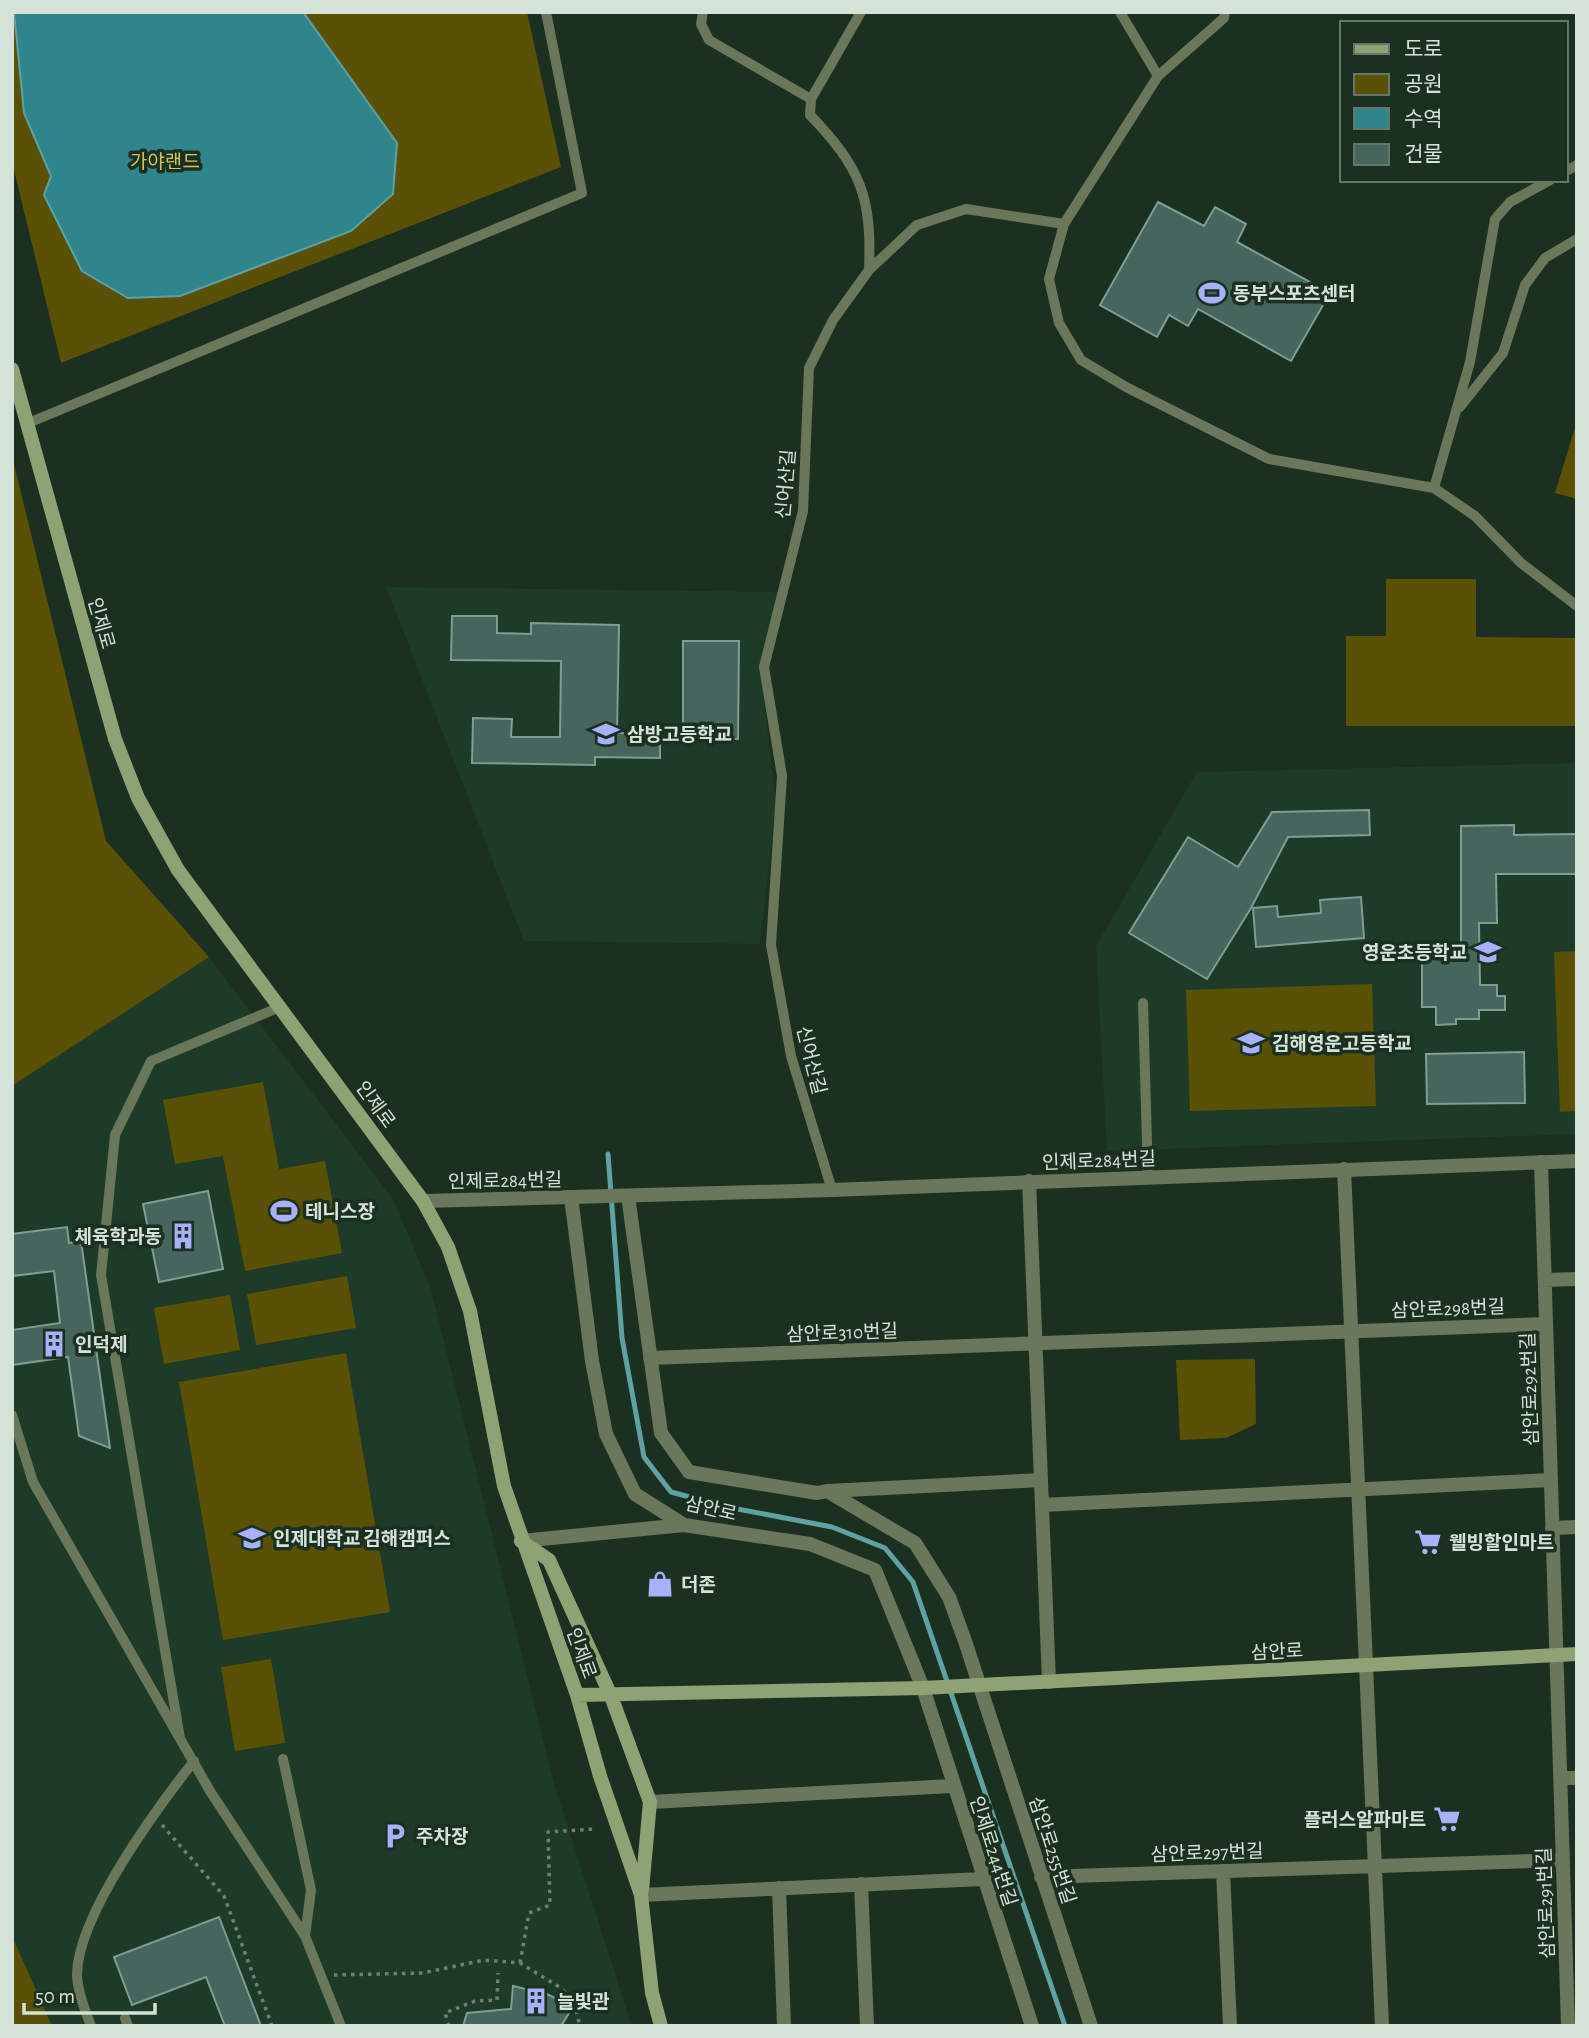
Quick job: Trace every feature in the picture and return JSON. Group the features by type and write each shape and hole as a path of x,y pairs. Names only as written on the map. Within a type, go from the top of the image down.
{"main road":[{"name":"인제로","path":"12,369 115,739 138,797 178,870 423,1201 448,1247 470,1311 504,1486 577,1695 600,1776 641,1895 652,1993 661,2026"},
{"path":"522,1541 549,1560 611,1696 650,1802 641,1895"},
{"name":"삼안로","path":"975,1686 1577,1654"},
{"path":"577,1695 975,1686"}],"street":[{"name":"인제로284번길","path":"423,1201 832,1190 1577,1161"},
{"name":"삼안로292번길","path":"1541,1162 1556,1655"},
{"path":"1344,1169 1382,2026"},
{"path":"1029,1181 1049,1682"},
{"name":"삼안로","path":"626,1196 661,1433 690,1472 817,1493 827,1491 915,1543 949,1597 975,1686"},
{"name":"삼안로","path":"571,1198 592,1361 606,1434 635,1494 684,1525 810,1544 875,1570 926,1688"},
{"path":"1545,1280 1577,1279"},
{"name":"삼안로298번길","path":"1352,1331 1546,1324"},
{"name":"삼안로310번길","path":"650,1358 1352,1331"},
{"path":"827,1491 1041,1480"},
{"path":"1042,1505 1551,1480"},
{"path":"522,1541 684,1525"},
{"path":"1552,1528 1577,1527"},
{"name":"삼안로291번길","path":"1556,1655 1568,2026"},
{"name":"삼안로255번길","path":"975,1686 1091,2026"},
{"name":"인제로244번길","path":"926,1688 982,1879 1032,2026"},
{"path":"1560,1778 1577,1778"},
{"path":"650,1802 953,1786"},
{"name":"삼안로297번길","path":"1041,1877 1563,1860"},
{"path":"1223,1871 1230,2026"},
{"path":"641,1895 982,1879"},
{"path":"861,1884 867,2026"},
{"path":"779,1888 784,2026"}],"lane":[{"path":"26,424 582,193 546,12"},
{"path":"703,12 701,24 709,40 811,100"},
{"path":"861,12 811,100 810,115 834,140 859,175 871,224 869,270"},
{"path":"1120,12 1158,76"},
{"path":"1225,12 1224,18 1158,76 1064,224 1049,279 1059,323 1081,360 1126,387 1269,459 1434,488 1475,516 1521,563 1577,606"},
{"path":"1434,488 1470,362 1495,219 1510,202 1546,182"},
{"name":"신어산길","path":"832,1190 791,1056 771,945 782,776 764,667 803,510 810,368 832,320 869,270 916,225 966,209 1064,224"},
{"path":"1457,410 1503,353 1525,285 1545,258 1577,239"},
{"path":"1143,1003 1148,1178"},
{"path":"180,1738 101,1275 115,1135 151,1060 280,1007"},
{"path":"12,1415 33,1482 209,1791 305,1937 341,2026"},
{"path":"283,1759 311,1890 305,1937"},
{"path":"91,2026 77,1975 83,1938 152,1814 194,1761"}],"path":[{"path":"152,1814 224,1896 272,2026"},
{"path":"520,1963 529,1913 550,1905 548,1832 594,1829"},
{"path":"322,1975 423,1973 484,1960 520,1963 561,1988 574,2002 580,2026"},
{"path":"449,2026 445,2013 475,2001 497,2000 498,1973"}],"shaded area":[{"name":"삼방고등학교","path":"386,587 781,592 760,667 776,801 760,944 524,941"},
{"name":"김해영운고등학교","path":"1577,763 1577,1134 1107,1151 1096,946 1197,772"},
{"name":"인제대학교 김해캠퍼스","path":"209,957 393,1199 431,1289 555,1787 632,2026 52,2026 12,1936 12,1086"}],"green space":[{"name":"가야랜드","path":"12,12 527,12 561,167 61,363 12,162"},
{"path":"1577,421 1577,499 1555,493"},
{"path":"12,456 106,841 209,957 12,1086"},
{"path":"1386,579 1476,579 1476,637 1577,638 1577,726 1346,726 1346,636 1386,636"},
{"path":"1577,951 1577,1111 1560,1112 1554,952"},
{"path":"1372,984 1376,1106 1190,1111 1186,990"},
{"name":"테니스장","path":"263,1082 279,1169 325,1161 342,1253 245,1271 223,1156 175,1164 163,1100"},
{"path":"347,1276 356,1328 256,1345 247,1294"},
{"path":"230,1295 240,1350 164,1364 154,1308"},
{"path":"346,1353 390,1612 223,1640 179,1382"},
{"path":"1255,1359 1256,1424 1226,1438 1180,1440 1176,1360"},
{"path":"271,1659 285,1743 235,1751 221,1667"},
{"path":"12,1936 52,2026 12,2026"}],"water":[{"name":"가야랜드","path":"14,12 303,12 397,143 393,194 351,231 180,296 128,298 82,271 44,195 51,176 24,113"}],"building":[{"path":"1158,202 1204,226 1215,207 1246,224 1237,242 1330,293 1291,361 1198,309 1188,326 1169,315 1157,337 1100,305"},
{"path":"452,616 497,616 497,633 531,634 531,623 619,625 617,733 660,733 660,758 595,757 595,765 472,763 473,718 512,719 511,737 560,737 561,661 451,660"},
{"path":"683,641 739,641 738,739 683,738"},
{"path":"1369,810 1370,835 1288,837 1251,908 1207,979 1129,933 1188,837 1238,867 1272,812"},
{"path":"1514,825 1514,835 1577,834 1577,874 1496,874 1497,923 1479,923 1480,985 1497,985 1497,996 1505,996 1505,1010 1479,1010 1479,1019 1456,1019 1456,1024 1436,1025 1436,1007 1422,1007 1422,944 1461,944 1461,826"},
{"path":"1361,897 1364,938 1256,947 1253,908 1277,906 1278,917 1321,913 1320,900"},
{"path":"1524,1052 1525,1103 1427,1104 1426,1054"},
{"name":"체육학과동","path":"208,1191 223,1269 159,1282 143,1204"},
{"name":"인덕제","path":"67,1227 69,1243 81,1241 110,1448 79,1436 68,1357 12,1365 12,1330 60,1323 54,1271 12,1276 12,1234"},
{"path":"219,1917 261,2026 225,2026 206,1977 132,2005 114,1957"},
{"name":"늘빛관","path":"513,1986 547,1994 573,2007 561,2026 463,2026 467,2013 511,2009"}],"waterway":[{"path":"608,1154 622,1338 644,1457 671,1492 727,1507 832,1527 885,1548 913,1582 1065,2026"}],"place":[{"name":"동부스포츠센터","path":"1212,293"},
{"name":"삼방고등학교","path":"606,734"},
{"name":"영운초등학교","path":"1488,952"},
{"name":"김해영운고등학교","path":"1251,1043"},
{"name":"테니스장","path":"284,1211"},
{"name":"체육학과동","path":"183,1236"},
{"name":"인덕제","path":"54,1344"},
{"name":"인제대학교 김해캠퍼스","path":"252,1538"},
{"name":"웰빙할인마트","path":"1428,1542"},
{"name":"더존","path":"660,1584"},
{"name":"플러스알파마트","path":"1447,1819"},
{"name":"주차장","path":"395,1836"},
{"name":"늘빛관","path":"536,2001"}]}
